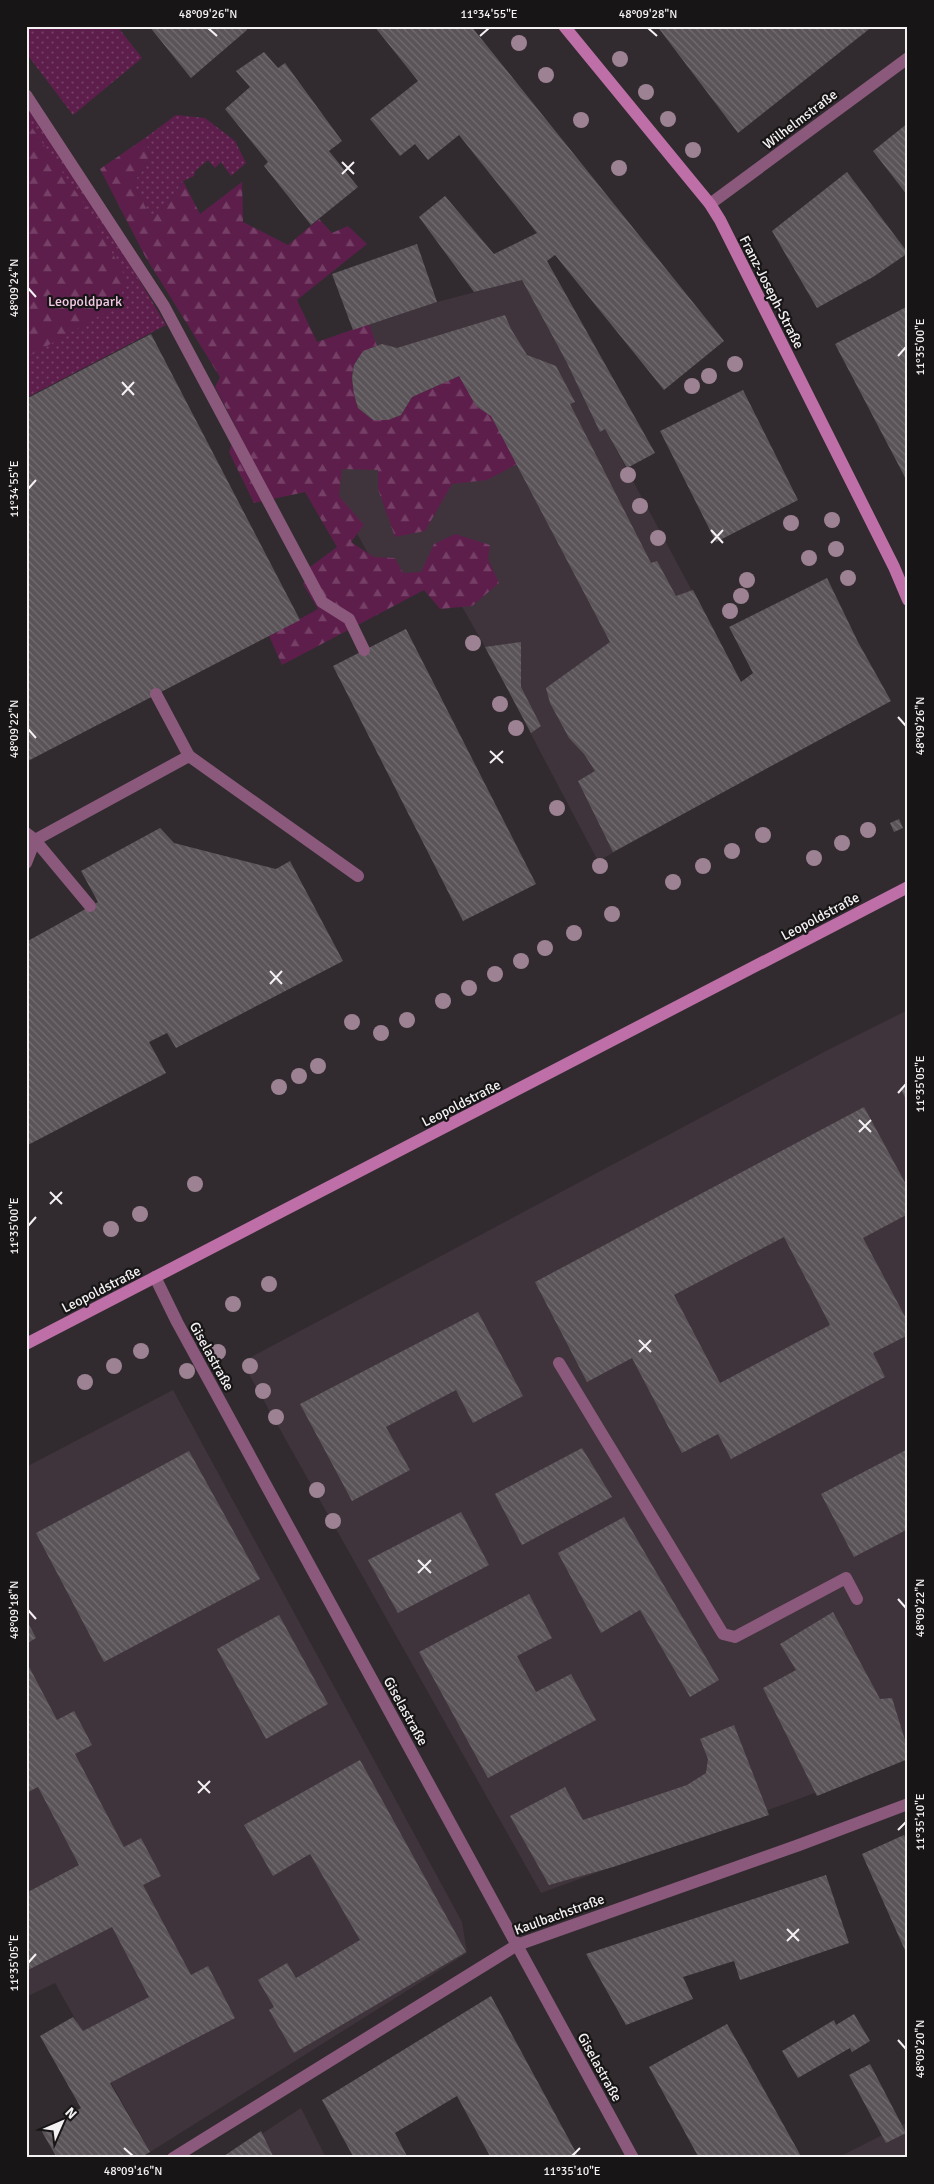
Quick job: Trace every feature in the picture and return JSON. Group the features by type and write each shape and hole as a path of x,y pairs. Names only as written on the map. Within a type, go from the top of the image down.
{"main road":[{"name":"Franz-Joseph-Straße","path":"564,26 710,204 894,567 908,600"},
{"name":"Leopoldstraße","path":"26,1344 908,887"}],"street":[{"name":"Wilhelmstraße","path":"710,204 908,58"},
{"path":"26,95 164,306 322,602 349,619 364,650"},
{"path":"156,694 188,756 358,876"},
{"path":"31,837 188,756"},
{"path":"26,863 31,837"},
{"path":"31,837 90,906"},
{"name":"Giselastraße","path":"156,1277 184,1336 633,2158"},
{"path":"560,1363 723,1634 735,1637 846,1578 856,1599"},
{"name":"Kaulbachstraße","path":"173,2158 517,1945 799,1845 908,1804"}],"shaded area":[{"path":"522,280 566,361 600,431 605,429 741,682 724,696 763,770 598,861 485,647 452,589 376,568 319,464 317,342 437,302"},
{"path":"908,1010 908,1759 541,1893 242,1362 824,1052"},
{"path":"173,1390 462,1922 467,1953 150,2152 55,1983 26,1997 26,1467"},
{"path":"301,2108 326,2158 225,2158"},
{"path":"908,2122 908,2158 837,2158"}],"green space":[{"path":"26,26 117,26 142,58 73,115 26,53"},
{"name":"Leopoldpark","path":"26,89 166,325 26,398"},
{"path":"176,115 205,118 235,141 246,163 231,176 221,162 215,168 208,160 195,171 194,176 183,181 171,199 152,219 133,184 150,157 145,138"},
{"name":"Leopoldpark","path":"26,119 91,214 128,282 113,308 26,358"},
{"path":"145,138 150,157 133,184 152,219 171,199 183,181 200,214 242,182 243,222 288,245 319,219 332,233 348,226 367,244 297,300 317,342 369,324 377,346 367,351 355,363 352,379 358,408 373,420 389,419 401,415 412,397 459,376 491,416 517,464 487,480 452,484 425,531 395,537 378,489 378,470 342,469 339,496 364,525 351,542 374,557 395,558 403,573 421,572 434,544 455,534 490,545 488,559 499,583 472,606 440,609 424,590 282,665 269,636 318,609 303,584 310,567 337,547 305,492 254,503 229,452 237,429 215,387 220,377 145,256 100,169"}],"building":[{"path":"149,26 244,26 247,30 191,78"},
{"path":"374,26 471,26 724,341 664,390 555,255 547,261 655,453 627,468 605,429 600,432 566,361 522,280 474,292 419,217 445,196 494,254 537,233 459,135 428,160 415,144 400,156 370,119 418,81"},
{"path":"657,26 873,26 738,133"},
{"path":"264,52 278,68 285,63 342,141 329,151 358,187 311,225 264,166 268,162 225,109 250,87 236,71"},
{"path":"908,123 908,196 873,151"},
{"path":"847,172 908,253 873,277 817,308 772,231"},
{"path":"417,244 437,302 353,330 332,274"},
{"path":"908,306 908,483 835,344"},
{"path":"505,315 527,355 556,366 575,402 570,404 651,563 657,561 676,596 693,590 741,682 753,673 729,627 827,578 858,642 891,701 613,852 578,781 595,771 584,754 569,738 550,703 546,688 610,642 491,416 476,406 459,376 412,397 401,415 388,420 373,420 358,408 354,394 352,378 354,365 363,351 382,344 397,348"},
{"path":"151,334 300,620 26,762 26,399"},
{"path":"743,390 798,500 716,542 660,431"},
{"path":"406,629 536,884 463,921 333,666"},
{"path":"521,642 521,687 541,726 531,733 485,647"},
{"path":"899,819 903,828 894,832 890,823"},
{"path":"160,828 174,843 276,869 290,861 343,961 176,1048 167,1033 149,1042 166,1073 26,1146 26,942 98,902 81,871"},
{"path":"908,1084 908,1103 900,1088"},
{"path":"864,1107 908,1188 908,1214 863,1238 908,1322 908,1335 873,1353 885,1377 731,1459 718,1434 682,1453 632,1358 587,1382 535,1282","holes":["784,1237 830,1325 720,1383 674,1295"]},
{"path":"478,1312 523,1396 473,1423 456,1390 386,1427 410,1470 352,1501 300,1404"},
{"path":"582,1448 612,1497 522,1545 495,1494"},
{"path":"908,1449 908,1529 854,1557 821,1494"},
{"path":"189,1451 260,1579 104,1662 36,1533"},
{"path":"461,1512 489,1565 398,1613 368,1560"},
{"path":"624,1517 719,1680 690,1697 640,1610 601,1633 558,1553"},
{"path":"529,1594 552,1638 517,1656 536,1692 571,1674 596,1720 488,1778 419,1652"},
{"path":"833,1612 880,1699 892,1698 908,1750 908,1759 817,1796 763,1688 796,1670 780,1644"},
{"path":"279,1615 328,1704 266,1739 217,1649"},
{"path":"26,1619 36,1638 26,1644"},
{"path":"26,1661 57,1720 74,1711 92,1745 75,1754 124,1847 141,1838 161,1876 143,1885 191,1975 208,1966 235,2018 110,2083 150,2152 140,2158 57,2158 41,2130 81,2108 40,2036 73,2017 83,2031 149,1997 112,1927 26,1971 26,1893 79,1865 38,1787 26,1793"},
{"path":"734,1725 769,1815 613,1867 549,1885 510,1816 565,1787 583,1820 687,1785 706,1773 708,1759 700,1739"},
{"path":"360,1760 466,1952 294,2053 269,2010 274,2007 258,1980 287,1963 296,1978 360,1940 310,1854 273,1876 244,1825"},
{"path":"904,1835 908,1844 908,1957 862,1854"},
{"path":"826,1875 849,1943 740,1980 734,1961 683,1977 693,1999 626,2025 586,1954"},
{"path":"491,1996 579,2158 491,2158 457,2096 395,2133 408,2158 354,2158 322,2100"},
{"path":"854,2014 870,2041 852,2052 850,2048 798,2078 782,2051 834,2020 836,2025"},
{"path":"727,2024 802,2158 699,2158 649,2067"},
{"path":"870,2064 906,2133 886,2143 849,2075"},
{"path":"261,2131 274,2158 221,2158"}]}
